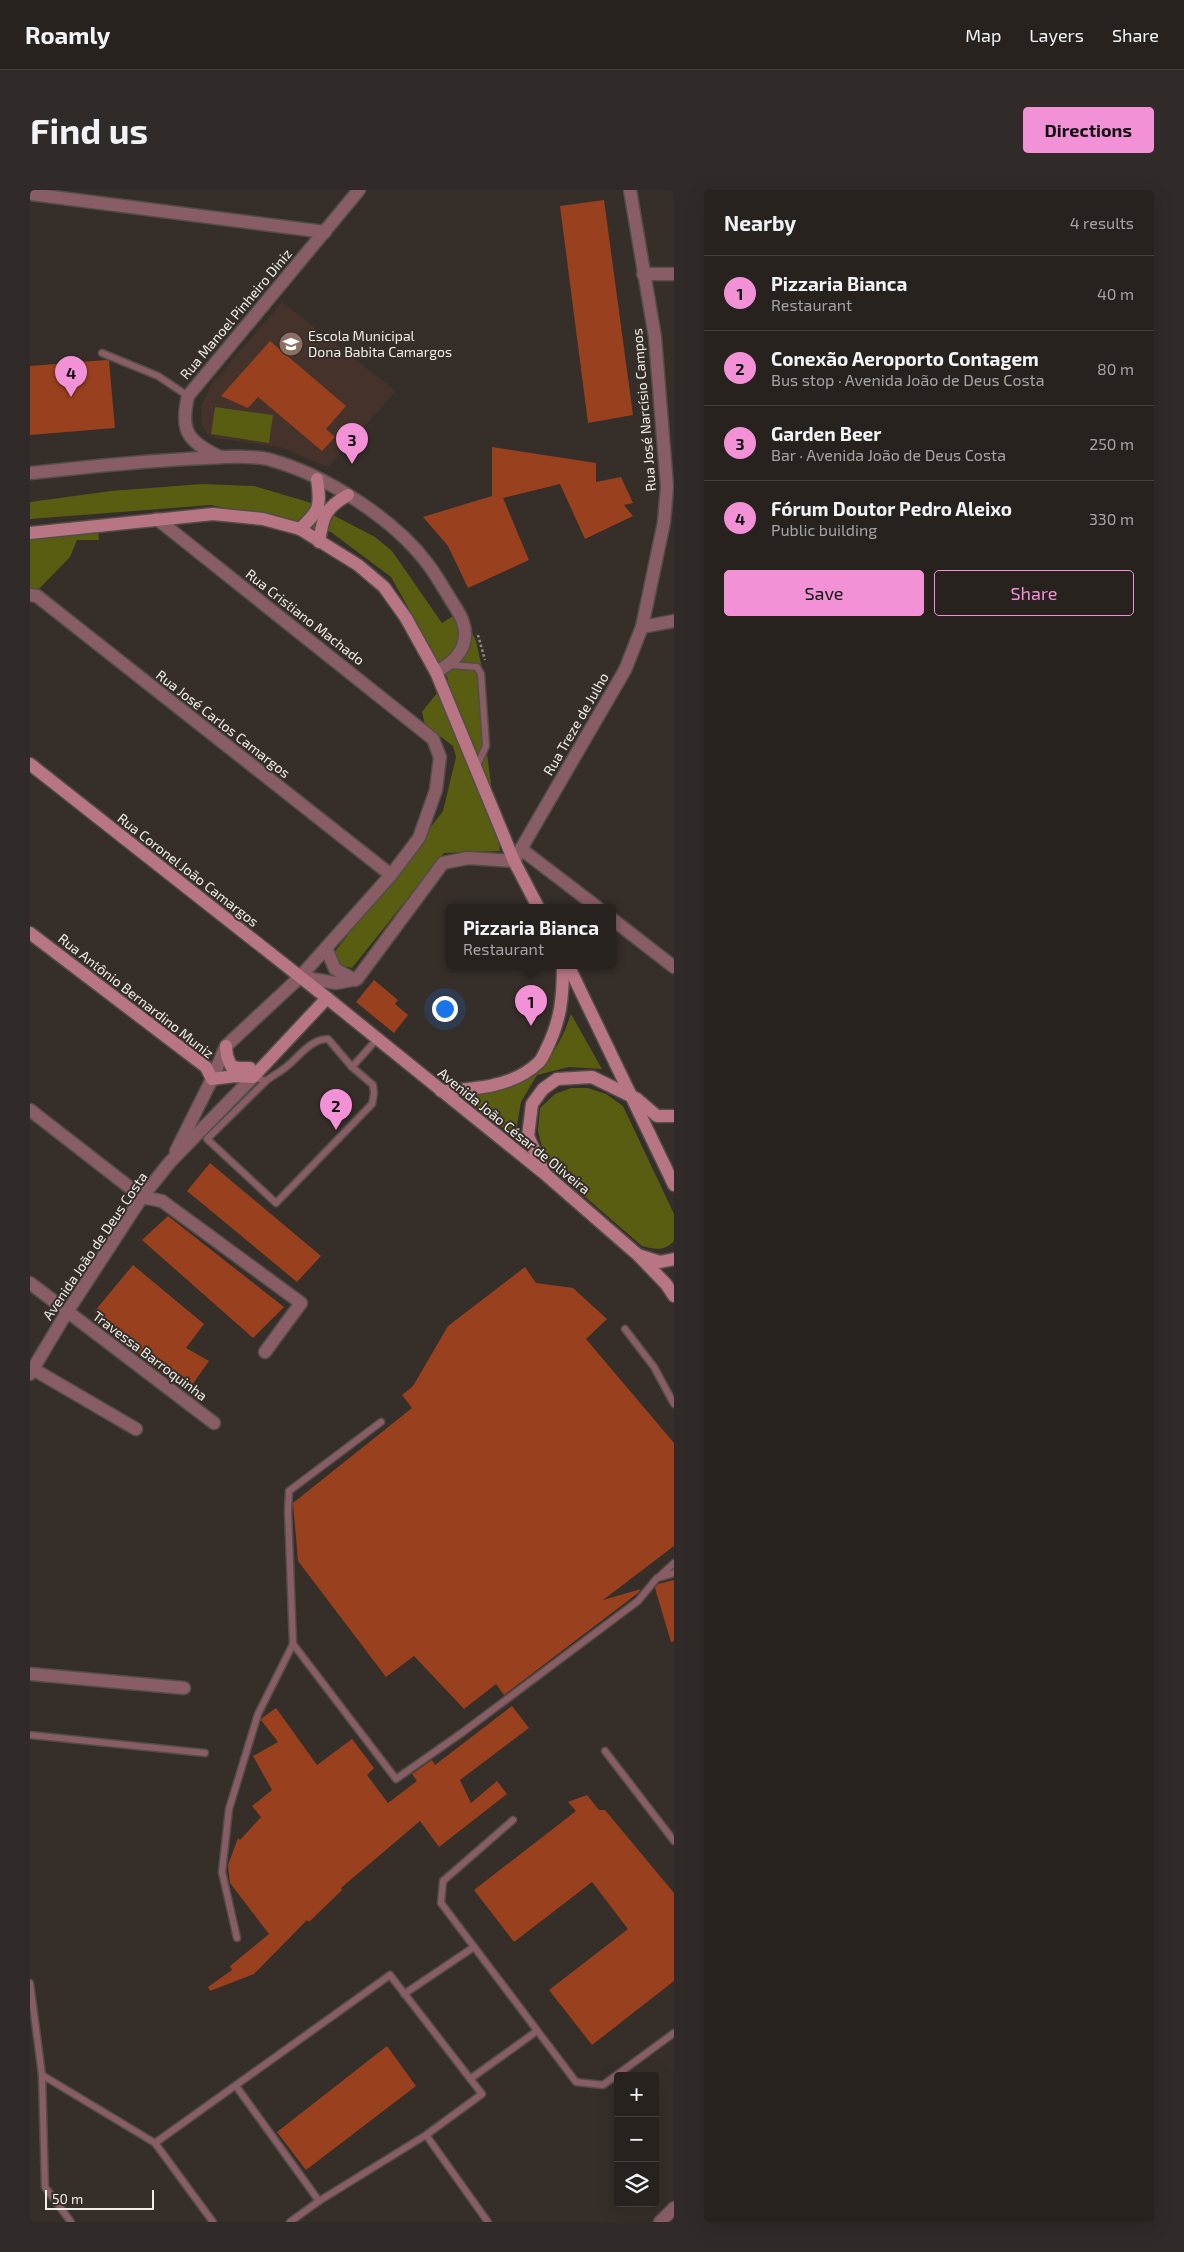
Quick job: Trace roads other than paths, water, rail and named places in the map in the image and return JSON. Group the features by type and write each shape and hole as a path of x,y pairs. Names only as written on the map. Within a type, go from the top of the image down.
{"main road":[{"path":"300,529 316,513 319,497 317,479"},
{"path":"319,542 323,517 333,504 348,495"},
{"path":"30,533 213,514 263,519 300,529 358,565 384,587 406,618 436,672 514,861 536,904"},
{"name":"Rua Coronel João Camargos","path":"30,764 327,998"},
{"name":"Rua Antônio Bernardino Muniz","path":"30,933 206,1067 212,1079 235,1076 253,1077"},
{"path":"441,1091 473,1089 510,1081 539,1062 556,1032 563,998 563,969"},
{"path":"570,969 674,1185"},
{"name":"Avenida João César de Oliveira","path":"327,998 545,1174 638,1255 666,1284 674,1296"},
{"name":"Avenida João de Deus Costa","path":"253,1077 327,998"},
{"path":"226,1046 231,1066 246,1069 268,1061"},
{"path":"545,1174 528,1136 532,1104 543,1089 557,1078 592,1077 631,1096 657,1116 674,1116"},
{"path":"638,1255 660,1262 674,1259"}],"street":[{"name":"Rua Manoel Pinheiro Diniz","path":"220,458 198,447 185,428 185,409 188,396 359,190"},
{"name":"Rua José Narcísio Campos","path":"630,190 655,337 667,487 664,522 642,627"},
{"path":"30,194 84,195 325,232"},
{"path":"643,274 674,274"},
{"path":"30,473 150,460 270,459 317,479 348,495 391,526 427,562 458,611 466,638 462,651 450,665 436,672"},
{"name":"Rua Cristiano Machado","path":"158,519 433,738"},
{"name":"Rua José Carlos Camargos","path":"30,582 34,596 391,875"},
{"path":"642,627 674,621"},
{"name":"Rua Treze de Julho","path":"514,861 625,670 642,627"},
{"name":"Avenida João de Deus Costa","path":"170,1162 212,1079 226,1046 300,977 391,875 419,838 436,790 440,757 433,738"},
{"path":"521,849 593,904"},
{"path":"300,977 336,983 357,979 443,863 468,858 514,861"},
{"path":"616,922 674,966"},
{"path":"326,948 335,969 355,980"},
{"name":"Avenida João de Deus Costa","path":"31,1371 142,1197 170,1162 253,1077"},
{"path":"30,1110 142,1197 162,1201 301,1303 265,1352"},
{"name":"Travessa Barroquinha","path":"30,1283 214,1423"},
{"path":"31,1371 136,1429"},
{"path":"30,1674 184,1688"},
{"path":"660,2222 674,2208"}],"lane":[{"path":"102,353 158,376 188,396"},
{"path":"450,665 477,666 481,674 486,746 476,770"},
{"path":"320,1039 328,1039 352,1066 373,1085 372,1104 276,1203 207,1138 266,1081 320,1039"},
{"path":"352,1066 377,1039"},
{"path":"253,1077 266,1081"},
{"path":"625,1330 654,1367 674,1404"},
{"path":"237,1938 222,1872 229,1809 258,1714 293,1644 288,1512 289,1490 381,1422"},
{"path":"293,1644 396,1779 471,1726 638,1601 657,1578 674,1564"},
{"path":"657,1578 674,1573"},
{"path":"30,1735 205,1753"},
{"path":"605,1751 674,1841"},
{"path":"513,1820 443,1881 441,1902 537,2031 576,2082 603,2085 674,2033"},
{"path":"404,1994 474,1947"},
{"path":"155,2143 390,1976 482,2094 426,2135 319,2201 290,2222"},
{"path":"30,1983 42,2075 44,2187 71,2222"},
{"path":"470,2079 537,2031"},
{"path":"42,2075 155,2143 213,2222"},
{"path":"236,2086 319,2201"},
{"path":"426,2135 488,2222"}],"place":[{"name":"Escola Municipal Dona Babita Camargos","path":"291,344"},
{"name":"Fórum Doutor Pedro Aleixo","path":"71,397"},
{"name":"Garden Beer","path":"352,464"},
{"name":"Pizzaria Bianca","path":"531,1026"},
{"name":"Conexão Aeroporto Contagem","path":"336,1130"}]}
